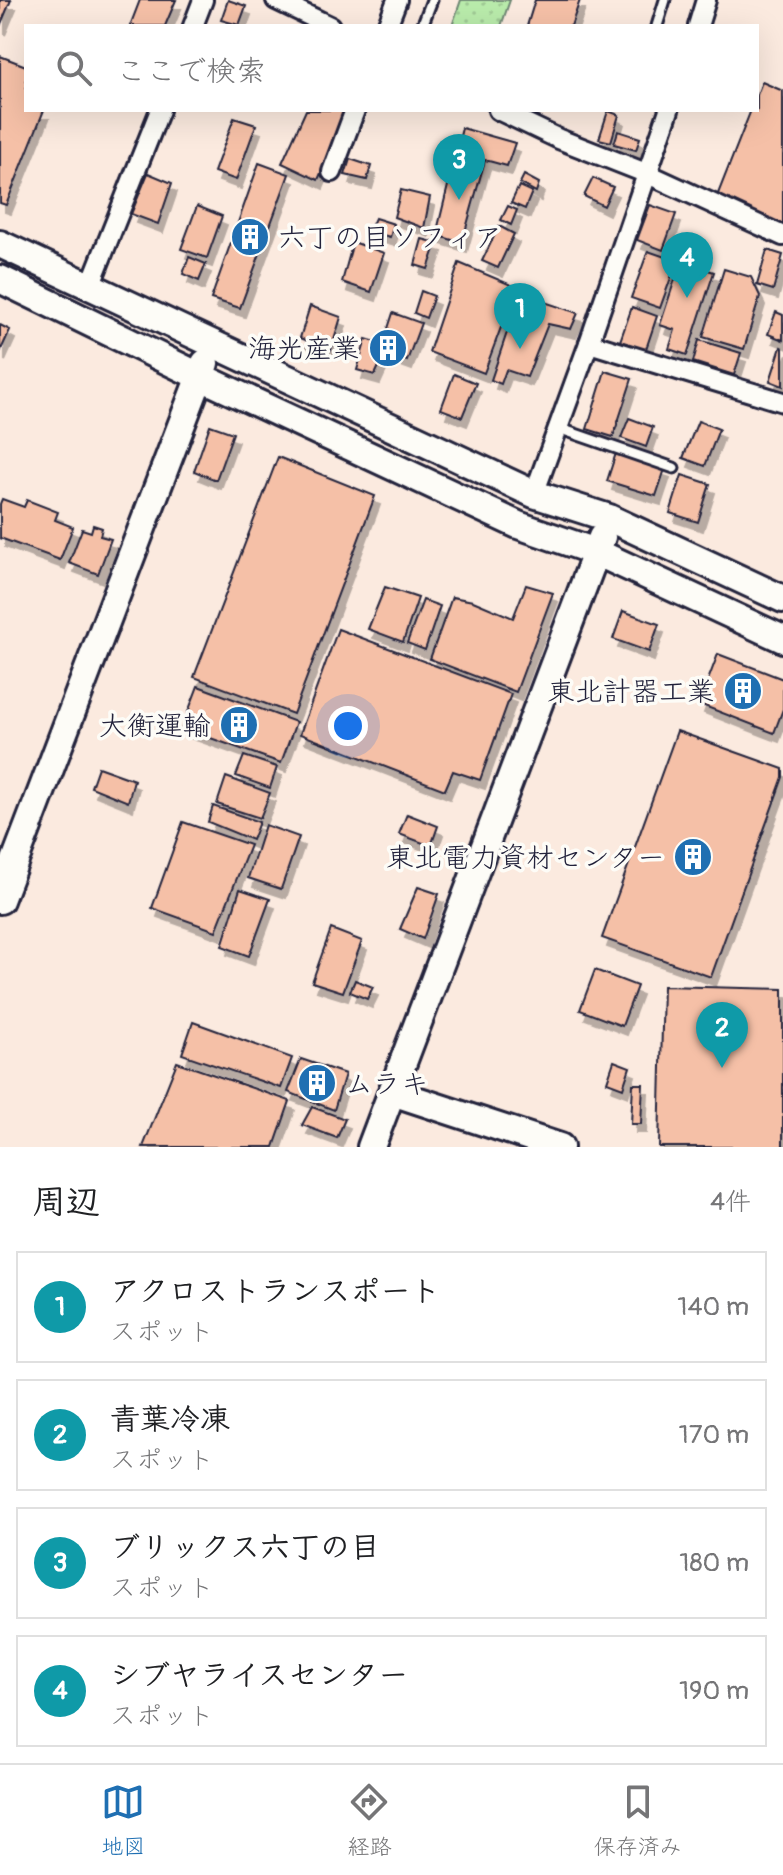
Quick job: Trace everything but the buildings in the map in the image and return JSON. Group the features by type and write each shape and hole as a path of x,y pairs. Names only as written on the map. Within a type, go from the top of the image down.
{"street":[{"path":"194,24 203,0"},
{"path":"276,0 326,24"},
{"path":"388,24 397,0"},
{"path":"699,24 706,0"},
{"path":"90,286 159,112"},
{"path":"332,172 354,112"},
{"path":"502,112 783,236"},
{"path":"534,494 648,174 664,112"},
{"path":"0,244 534,494 609,518 783,599"},
{"path":"0,279 518,525 596,552 783,639"},
{"path":"589,343 783,402"},
{"path":"0,900 212,345"},
{"path":"371,1147 609,518"},
{"path":"392,1092 560,1147"}],"lane":[{"path":"423,24 432,0"},
{"path":"658,24 665,0"},
{"path":"558,428 674,468"}],"green space":[{"path":"461,0 510,0 502,24 453,24"}],"place":[{"name":"ブリックス六丁の目","path":"459,200"},
{"name":"六丁の目ソフィア","path":"250,237"},
{"name":"シブヤライスセンター","path":"687,298"},
{"name":"海光産業","path":"388,348"},
{"name":"アクロストランスポート","path":"520,349"},
{"name":"東北計器工業","path":"743,691"},
{"name":"大衡運輸","path":"239,725"},
{"name":"東北電力資材センター","path":"693,857"},
{"name":"青葉冷凍","path":"722,1068"},
{"name":"ムラキ","path":"317,1083"}]}
